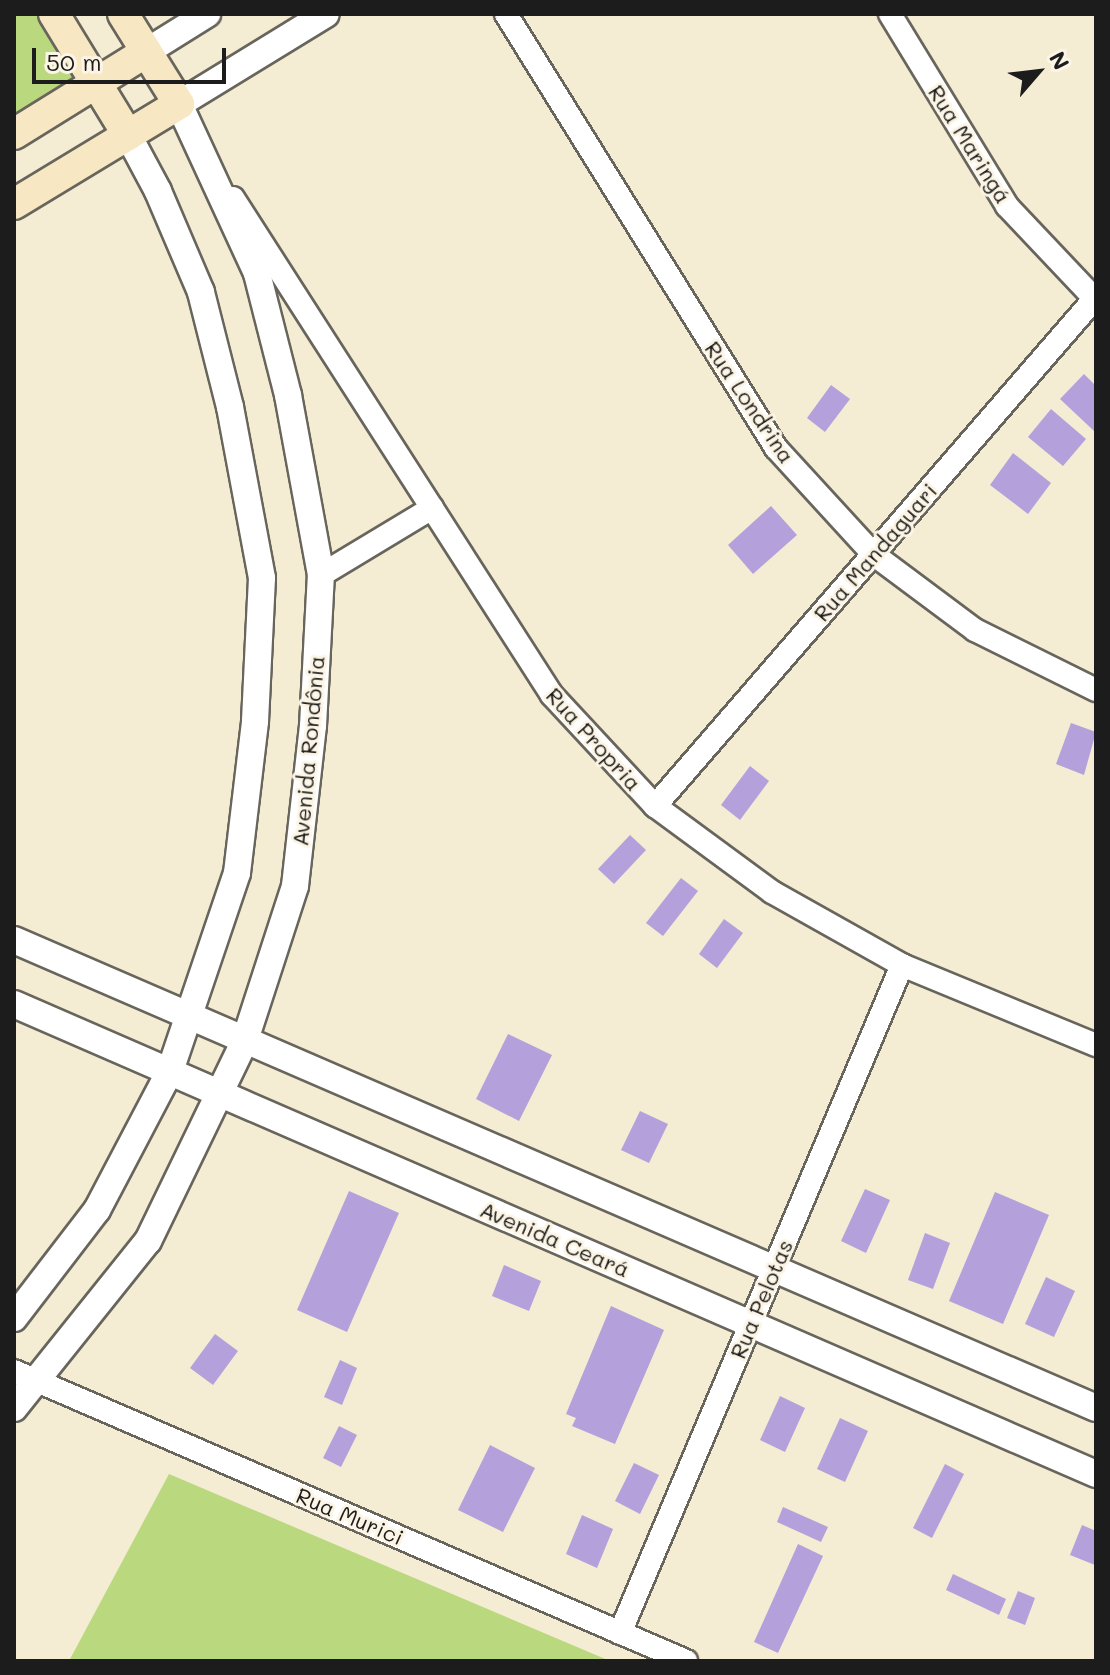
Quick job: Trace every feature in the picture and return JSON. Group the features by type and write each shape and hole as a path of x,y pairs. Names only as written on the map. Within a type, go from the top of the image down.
{"main road":[{"path":"54,14 128,135"},
{"name":"Avenida Rondônia","path":"123,14 179,104"},
{"path":"14,134 146,52"},
{"path":"14,204 179,104"}],"street":[{"path":"146,52 207,14"},
{"path":"179,104 326,14"},
{"name":"Rua Londrina","path":"506,14 776,448 873,554 975,630 1096,690"},
{"name":"Rua Maringá","path":"890,14 1007,206 1095,298"},
{"name":"Avenida Rondônia","path":"14,1408 148,1241 245,1040 295,886 313,726 321,575 288,395 257,273 212,165 179,104"},
{"path":"14,1318 97,1210 170,1071 191,1017 237,873 255,721 262,578 230,407 201,292 158,191 128,135"},
{"name":"Rua Propria","path":"212,165 552,695 655,806 772,892 902,965 1096,1045"},
{"name":"Rua Mandaguari","path":"655,806 1095,298"},
{"path":"321,575 432,508"},
{"path":"14,940 1096,1408"},
{"name":"Rua Pelotas","path":"620,1633 902,965"},
{"name":"Avenida Ceará","path":"14,1004 1096,1474"},
{"name":"Rua Murici","path":"14,1371 686,1661"}],"green space":[{"path":"14,14 45,14 81,73 14,117"},
{"path":"169,1474 610,1661 69,1661"}],"building":[{"path":"1084,374 1096,386 1094,431 1060,399"},
{"path":"831,385 850,399 825,432 807,418"},
{"path":"1051,409 1086,439 1063,466 1028,437"},
{"path":"1013,453 1051,483 1028,514 990,485"},
{"path":"771,506 797,535 753,574 728,545"},
{"path":"1071,723 1096,732 1084,775 1056,764"},
{"path":"750,766 769,781 740,820 721,805"},
{"path":"630,835 646,850 614,884 598,869"},
{"path":"681,878 698,891 663,936 646,923"},
{"path":"724,919 743,933 717,968 699,954"},
{"path":"508,1034 552,1055 519,1121 476,1099"},
{"path":"640,1111 668,1124 649,1163 621,1150"},
{"path":"865,1189 890,1200 866,1253 841,1241"},
{"path":"349,1191 399,1213 347,1332 297,1310"},
{"path":"995,1192 1049,1215 1003,1324 949,1301"},
{"path":"925,1233 950,1243 933,1289 908,1280"},
{"path":"504,1265 541,1281 529,1311 492,1296"},
{"path":"1046,1277 1075,1291 1054,1337 1025,1324"},
{"path":"611,1306 664,1330 615,1444 572,1426 576,1418 566,1414"},
{"path":"215,1334 238,1351 213,1385 190,1368"},
{"path":"340,1360 357,1368 342,1405 324,1397"},
{"path":"780,1396 805,1408 785,1452 760,1440"},
{"path":"840,1418 868,1431 845,1482 817,1469"},
{"path":"339,1426 357,1435 341,1467 323,1458"},
{"path":"490,1445 535,1468 503,1532 458,1510"},
{"path":"634,1463 659,1475 640,1514 615,1501"},
{"path":"945,1464 964,1474 932,1538 913,1528"},
{"path":"783,1507 828,1527 821,1542 777,1522"},
{"path":"582,1515 613,1529 597,1568 566,1554"},
{"path":"1082,1525 1096,1531 1095,1565 1070,1555"},
{"path":"798,1544 823,1556 778,1653 754,1642"},
{"path":"953,1574 1006,1599 999,1615 946,1590"},
{"path":"1018,1591 1035,1598 1025,1625 1007,1618"}]}
